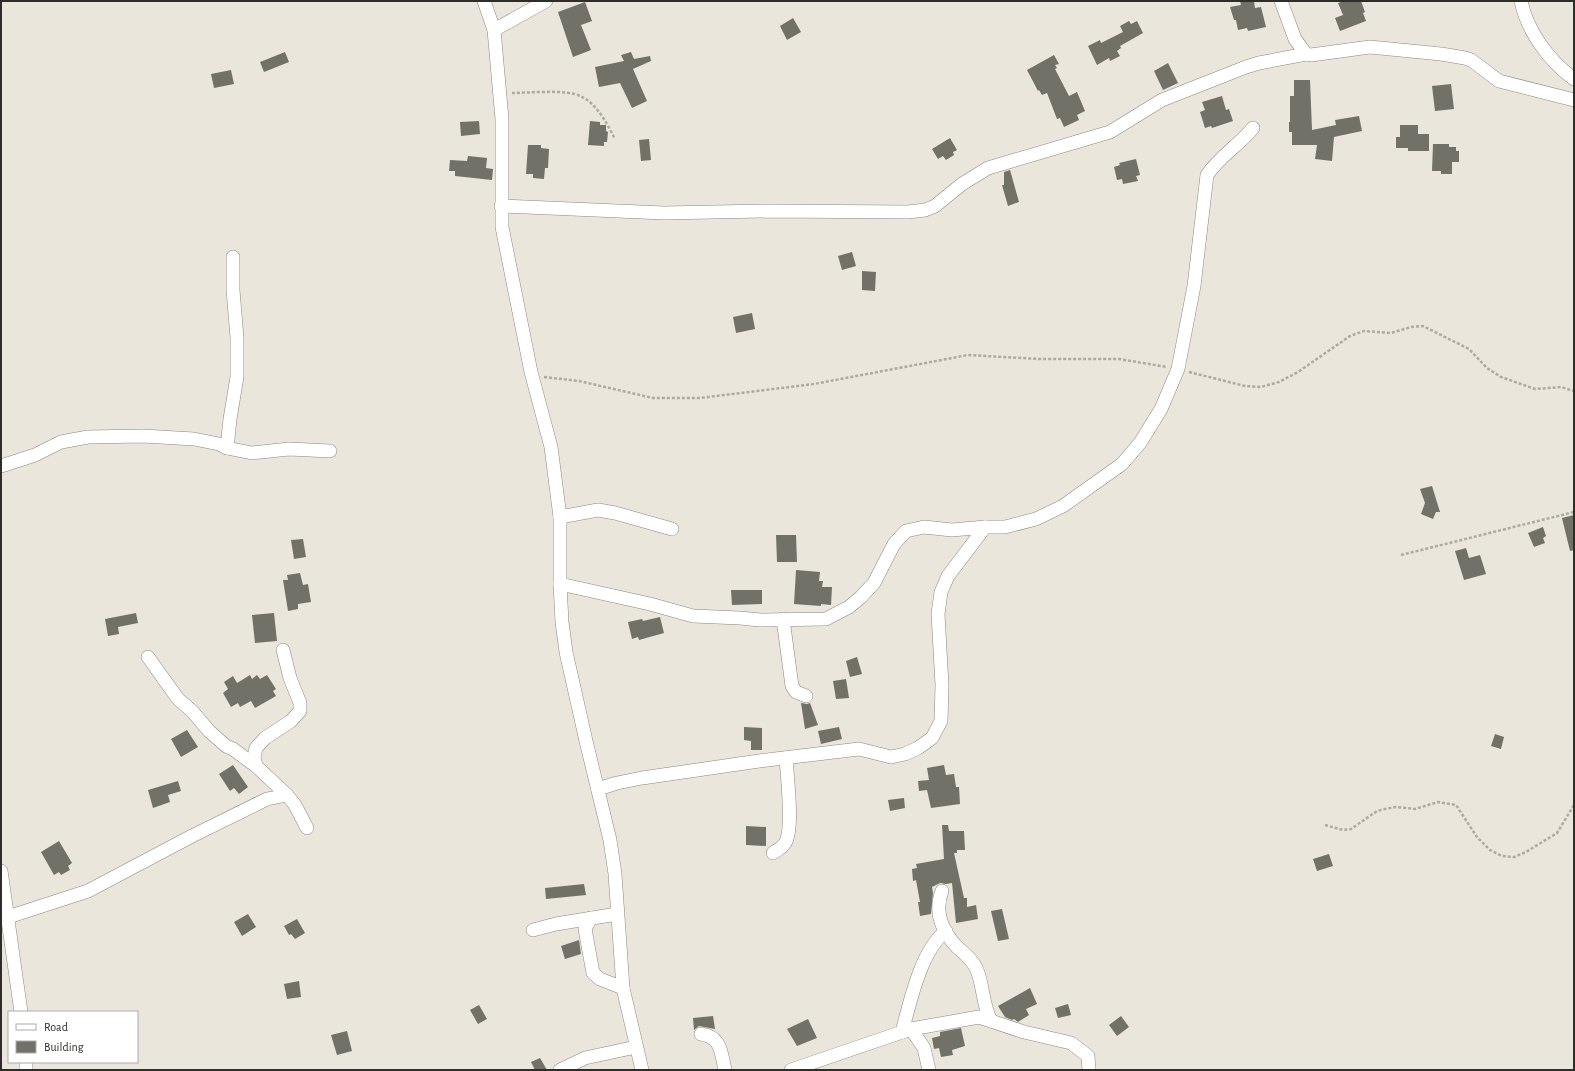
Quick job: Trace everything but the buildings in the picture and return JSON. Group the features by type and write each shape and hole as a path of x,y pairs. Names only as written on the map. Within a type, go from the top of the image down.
{"street":[{"path":"484,1 494,30 500,93 502,119 502,227 532,377 551,447 560,517 560,584 562,622 566,652 610,840 615,874 622,988 642,1070"},
{"path":"494,30 546,1"},
{"path":"1280,1 1295,39 1306,54"},
{"path":"1521,1 1522,9 1535,36 1562,70 1574,79"},
{"path":"501,206 664,213 770,211 908,212 924,210 935,206 962,184 988,168 1110,132 1162,100 1246,67 1306,54 1310,55 1370,47 1459,57 1471,60 1499,81 1574,100"},
{"path":"560,584 650,604 693,616 760,620 826,619 849,607 874,583 894,544 906,531 924,527 952,530 1005,527 1046,515 1063,506 1122,464 1140,443 1160,409 1178,369 1194,286 1207,175 1212,167 1240,143 1253,128"},
{"path":"227,448 237,377 237,338 232,257"},
{"path":"1,466 35,455 61,442 88,437 143,436 194,439 252,453 289,449 330,451"},
{"path":"560,517 598,510 615,513 672,529"},
{"path":"598,789 617,783 642,778 758,761 859,749 891,757 905,754 932,738 940,721 942,685 938,614 941,592 948,576 985,527"},
{"path":"783,619 792,686 796,692 806,696"},
{"path":"256,766 254,757 256,748 264,738 291,721 300,711 300,703 290,678 283,650"},
{"path":"148,657 178,699 192,711 209,731 226,746 233,749 256,766 287,795 295,805 307,828"},
{"path":"773,853 780,849 786,842 788,832 790,814 786,758"},
{"path":"8,917 88,891 192,836 267,799 287,795"},
{"path":"1,871 21,1011"},
{"path":"942,890 940,898 940,920 957,946 973,963 977,971 986,1010 991,1021"},
{"path":"533,930 556,924 617,914"},
{"path":"591,918 585,929 593,973 600,979 622,988"},
{"path":"907,1030 912,996 929,950 936,940 946,931"},
{"path":"791,1070 907,1030 979,1017 1024,1032 1071,1043 1088,1056 1089,1070"},
{"path":"907,1030 924,1048 929,1070"},
{"path":"701,1034 709,1035 719,1044 725,1070"},
{"path":"560,1070 585,1058 636,1047"}],"path":[{"path":"500,93 564,93 579,95 587,99 594,106 607,123 615,139"},
{"path":"532,377 550,377 580,381 653,398 700,398 814,384 968,356 1119,359 1178,369 1245,386 1261,387 1279,382 1298,372 1350,336 1364,331 1392,332 1411,327 1423,326 1469,349 1486,368 1501,377 1535,389 1561,387 1574,391"},
{"path":"1401,554 1574,512"},
{"path":"1326,825 1343,830 1351,829 1377,811 1385,809 1396,807 1415,809 1438,802 1456,805 1477,837 1490,850 1502,856 1514,857 1526,852 1557,833 1574,805"}]}
